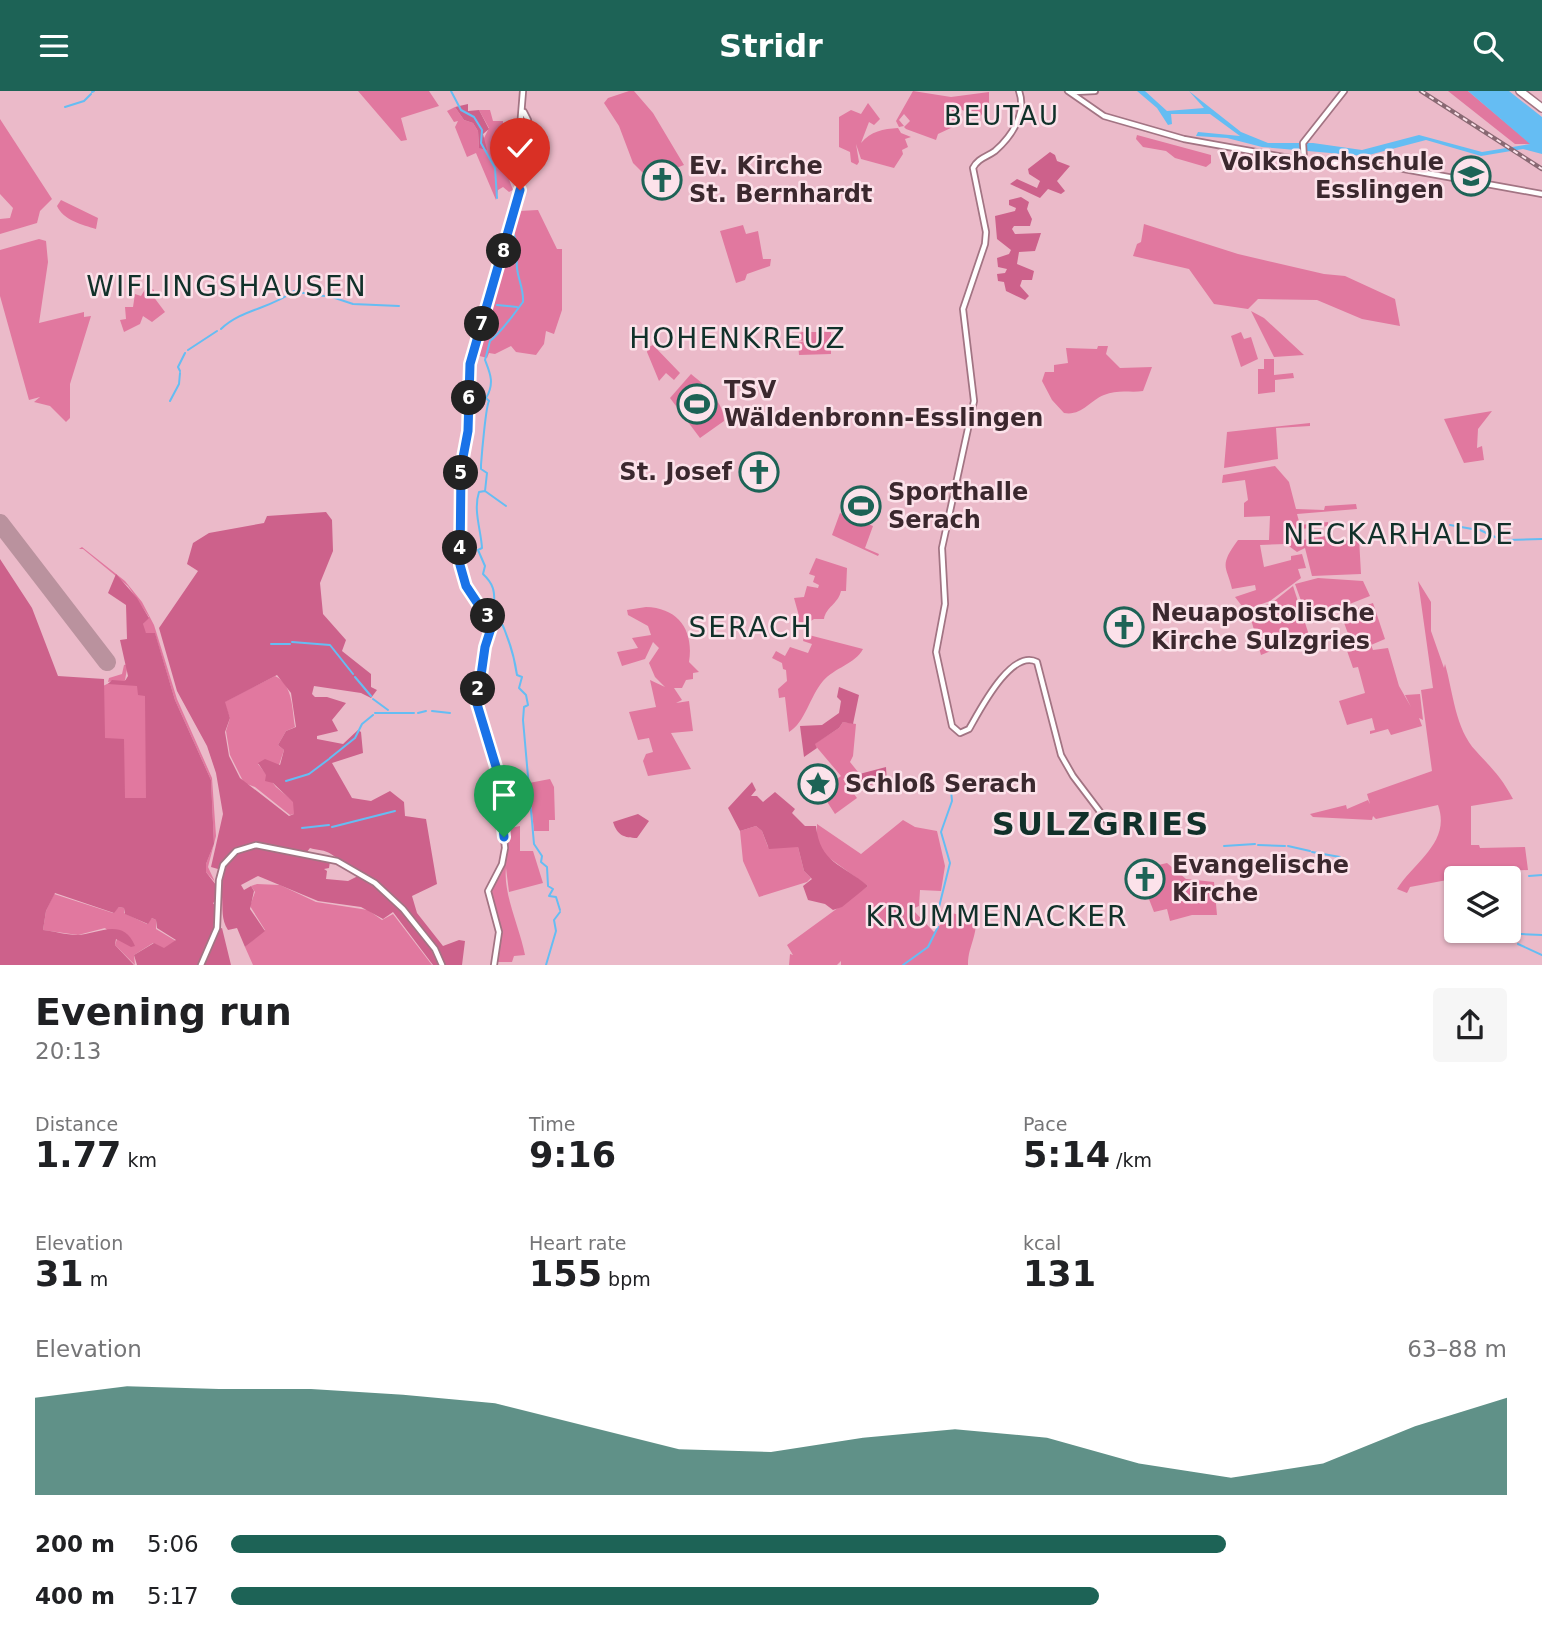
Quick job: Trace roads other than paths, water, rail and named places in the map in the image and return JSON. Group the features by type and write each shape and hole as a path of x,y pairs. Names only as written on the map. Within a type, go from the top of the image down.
{"highway":[{"path":"1520,91 1542,108"},
{"path":"1527,91 1542,102"}],"main road":[{"path":"494,965 499,932 488,891 502,862 505,848 498,775 477,704 484,649 492,624 466,586 459,561 461,468 468,436 473,353 520,191 523,91"},
{"path":"1019,91 1023,103 1021,115 998,148 983,157 973,169 986,232 963,307 974,401 942,545 945,607 936,652 952,725 960,733 968,730 1000,680 1026,660 1033,660 1038,664 1059,752 1071,774 1110,825"},
{"path":"1069,91 1094,91"},
{"path":"1069,91 1095,111 1181,138 1304,160 1393,167 1542,194"},
{"path":"1087,103 1094,91"},
{"path":"1304,160 1305,143 1344,91"},
{"path":"1084,92 1087,103"},
{"path":"1295,158 1304,152"},
{"path":"201,965 213,942 218,924 219,878 223,865 237,850 261,845 337,861 380,887 433,946 442,965"}],"water":[{"path":"1137,91 1145,91 1167,111 1204,108 1189,91 1241,132 1268,143 1313,143 1362,150 1419,135 1482,152 1530,144 1468,91 1509,91 1542,117 1542,154 1523,149 1481,156 1426,140 1365,156 1262,147 1227,138 1196,136 1198,132 1240,136 1210,114 1171,114 1172,124 1168,125 1157,108"}],"waterway":[{"path":"451,91 461,110 474,117 482,130 481,143 495,168 497,198"},
{"path":"65,107 84,101 91,94"},
{"path":"514,235 523,302 503,329 490,341 485,360 491,383 486,398 489,401 481,465 481,469 487,473 485,491 479,492 477,499 482,548 478,550 485,566 483,574 492,585 495,608 510,644 517,675 522,677 519,688 526,695 528,705 524,707 523,720 534,844 542,856 541,862 547,867 548,886 553,889 549,896 556,897 560,910"},
{"path":"221,329 238,317 294,291"},
{"path":"297,292 324,296"},
{"path":"329,296 353,304 399,306"},
{"path":"497,305 517,307"},
{"path":"188,350 217,331"},
{"path":"180,371 178,367 185,353"},
{"path":"170,401 179,384 180,373"},
{"path":"485,491 506,506"},
{"path":"1450,525 1478,530"},
{"path":"1480,530 1506,542"},
{"path":"1508,540 1542,539"},
{"path":"292,642 330,645 353,674"},
{"path":"271,644 290,644"},
{"path":"355,677 371,696"},
{"path":"373,699 388,710"},
{"path":"418,713 426,711"},
{"path":"432,711 450,713"},
{"path":"375,713 414,713"},
{"path":"330,758 355,738 362,724 373,715"},
{"path":"286,781 309,774 329,759"},
{"path":"939,923 938,911 950,863 941,832 952,801 951,790"},
{"path":"332,827 395,811"},
{"path":"302,828 329,825"},
{"path":"1224,846 1255,844"},
{"path":"1258,845 1285,846"},
{"path":"1288,846 1310,851"},
{"path":"1312,852 1340,857"},
{"path":"1529,876 1542,875"},
{"path":"546,965 556,931 554,920 560,912"},
{"path":"903,965 928,947 938,927"},
{"path":"1521,934 1542,935"},
{"path":"1518,944 1542,955"}],"railway":[{"path":"1421,91 1542,169"}],"place":[{"name":"Volkshochschule Esslingen","path":"1471,176"},
{"name":"Ev. Kirche St. Bernhardt","path":"662,180"},
{"name":"TSV Wäldenbronn-Esslingen","path":"697,404"},
{"name":"St. Josef","path":"759,472"},
{"name":"Sporthalle Serach","path":"861,506"},
{"name":"Neuapostolische Kirche Sulzgries","path":"1124,627"},
{"name":"Schloß Serach","path":"818,784"},
{"name":"Evangelische Kirche","path":"1145,879"}],"district":[{"name":"BEUTAU","path":"1002,116"},
{"name":"WIFLINGSHAUSEN","path":"227,286"},
{"name":"HOHENKREUZ","path":"738,338"},
{"name":"NECKARHALDE","path":"1399,534"},
{"name":"SERACH","path":"751,627"},
{"name":"SULZGRIES","path":"1101,824"},
{"name":"KRUMMENACKER","path":"997,916"}]}
